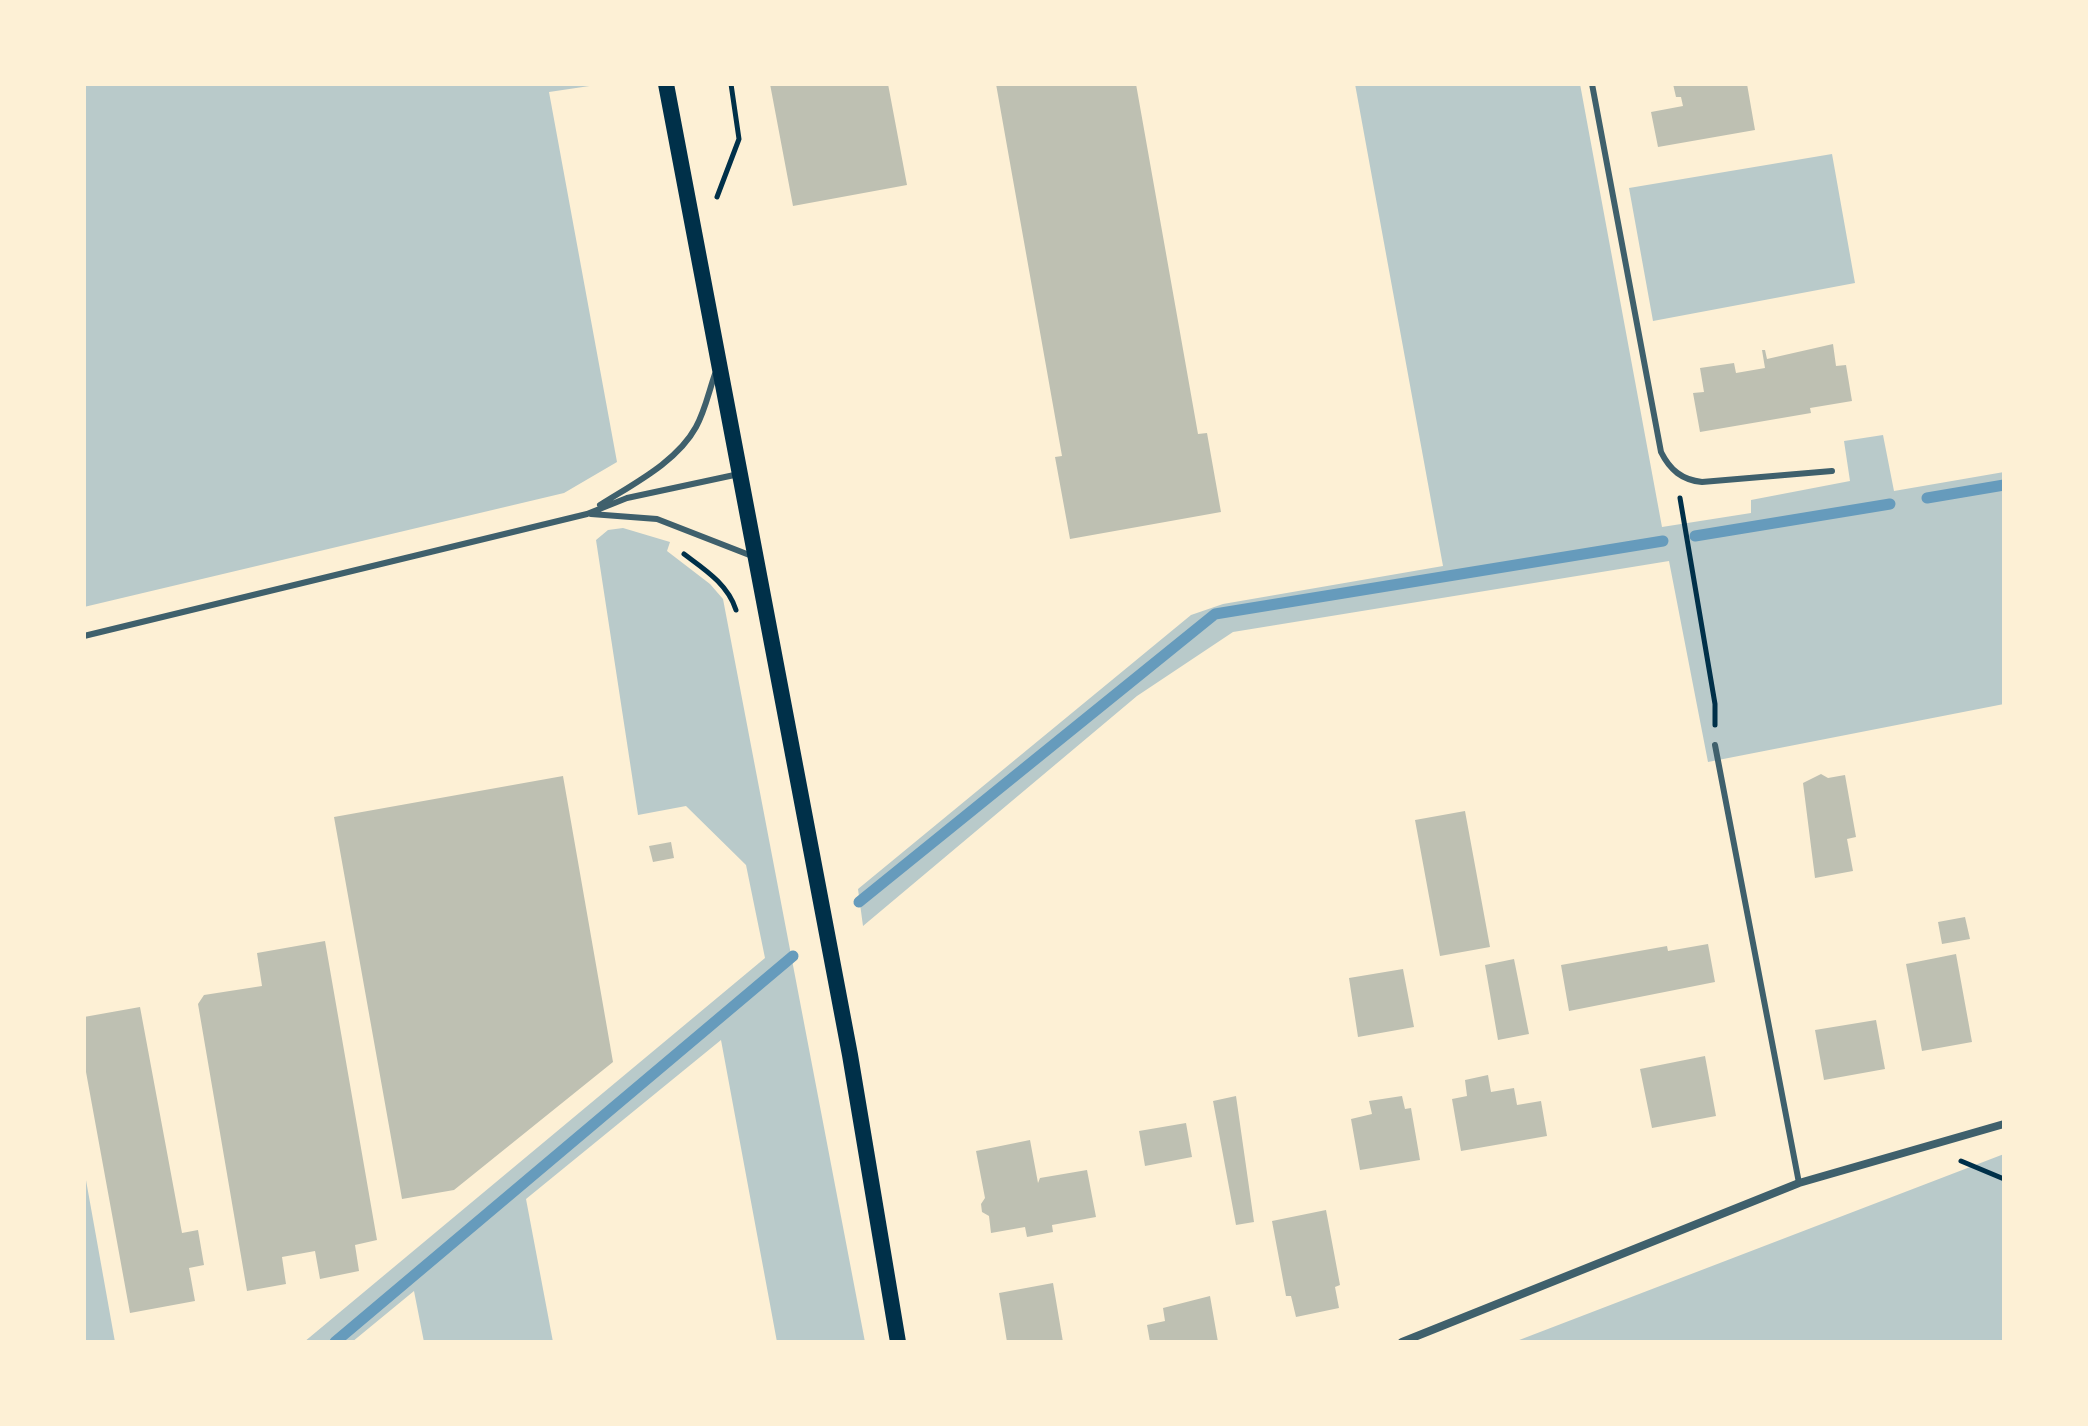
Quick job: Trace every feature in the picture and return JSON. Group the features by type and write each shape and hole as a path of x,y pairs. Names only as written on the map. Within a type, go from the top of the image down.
{"main road":[{"path":"666,84 850,1055 898,1342"}],"street":[{"path":"1402,1342 1799,1183 2004,1124"}],"lane":[{"path":"1592,84 1661,452 1668,468 1702,482 1832,471"},
{"path":"587,514 660,465 682,445 696,427 719,364"},
{"path":"84,636 587,514 627,498 739,474"},
{"path":"587,514 657,519 755,557"},
{"path":"1715,745 1799,1183"}],"path":[{"path":"718,208 716,193 739,139 731,84"},
{"path":"1676,473 1715,704 1715,745"},
{"path":"688,529 678,550 714,577 732,599 739,620"},
{"path":"1928,1146 2004,1179"}],"shaded area":[{"path":"84,84 603,84 549,92 617,462 564,493 84,607"},
{"path":"1355,84 1580,84 1662,527 1751,513 1751,500 1850,481 1844,441 1883,435 1894,491 2004,472 2004,704 1708,762 1669,561 1233,632 1137,696 863,926 858,889 1191,615 1223,604 1443,566"},
{"path":"1832,154 1855,283 1653,321 1629,188"},
{"path":"623,528 670,542 667,551 710,584 723,599 865,1342 777,1342 721,1040 526,1199 553,1342 424,1342 414,1291 352,1342 304,1342 765,958 746,865 686,806 638,815 596,540 608,530"},
{"path":"2004,1154 2004,1342 1514,1342"},
{"path":"84,1169 115,1342 84,1342"}],"building":[{"path":"770,84 888,84 907,185 793,206"},
{"path":"996,84 1136,84 1198,434 1207,433 1221,512 1070,539 1055,457 1062,456"},
{"path":"1673,84 1747,84 1755,130 1658,147 1651,112 1683,106 1681,97 1676,97"},
{"path":"1833,344 1836,366 1846,365 1852,401 1810,408 1811,413 1700,432 1693,393 1704,392 1700,368 1734,363 1736,373 1765,368 1762,350 1765,350 1767,359"},
{"path":"1821,774 1828,778 1845,775 1856,837 1847,839 1853,871 1815,878 1803,783"},
{"path":"563,776 613,1062 454,1190 402,1199 334,817"},
{"path":"1465,811 1490,947 1440,956 1415,820"},
{"path":"671,842 674,858 653,862 649,846"},
{"path":"1965,917 1970,939 1942,944 1938,922"},
{"path":"325,941 377,1240 355,1245 359,1271 320,1279 315,1251 282,1257 286,1284 247,1291 198,1004 204,995 262,986 257,953"},
{"path":"1708,944 1715,982 1569,1011 1561,965 1667,946 1668,951"},
{"path":"1956,954 1972,1042 1922,1051 1906,964"},
{"path":"1514,959 1529,1034 1498,1040 1485,965"},
{"path":"1403,969 1414,1027 1358,1037 1349,978"},
{"path":"140,1007 182,1233 198,1230 204,1265 189,1268 195,1301 130,1313 84,1061 84,1017"},
{"path":"1876,1020 1885,1069 1824,1080 1815,1030"},
{"path":"1705,1056 1716,1116 1652,1128 1640,1069"},
{"path":"1488,1075 1491,1092 1514,1088 1517,1105 1541,1101 1547,1136 1461,1151 1452,1099 1467,1096 1465,1080"},
{"path":"1236,1096 1254,1222 1236,1225 1213,1101"},
{"path":"1402,1096 1405,1109 1411,1108 1420,1160 1360,1170 1351,1119 1372,1114 1369,1101"},
{"path":"1186,1123 1192,1157 1145,1166 1139,1131"},
{"path":"1030,1140 1038,1183 1040,1178 1087,1170 1096,1217 1052,1225 1053,1232 1027,1237 1025,1227 991,1233 989,1216 982,1212 981,1204 985,1198 976,1151"},
{"path":"1326,1210 1340,1285 1335,1287 1339,1308 1296,1317 1291,1296 1286,1296 1272,1221"},
{"path":"1053,1283 1063,1342 1007,1342 999,1293"},
{"path":"1210,1296 1218,1342 1150,1342 1147,1325 1165,1321 1163,1308"}],"waterway":[{"path":"1927,498 2004,485"},
{"path":"1695,536 1890,504"},
{"path":"859,902 1215,614 1663,541"},
{"path":"335,1342 793,956"}]}
